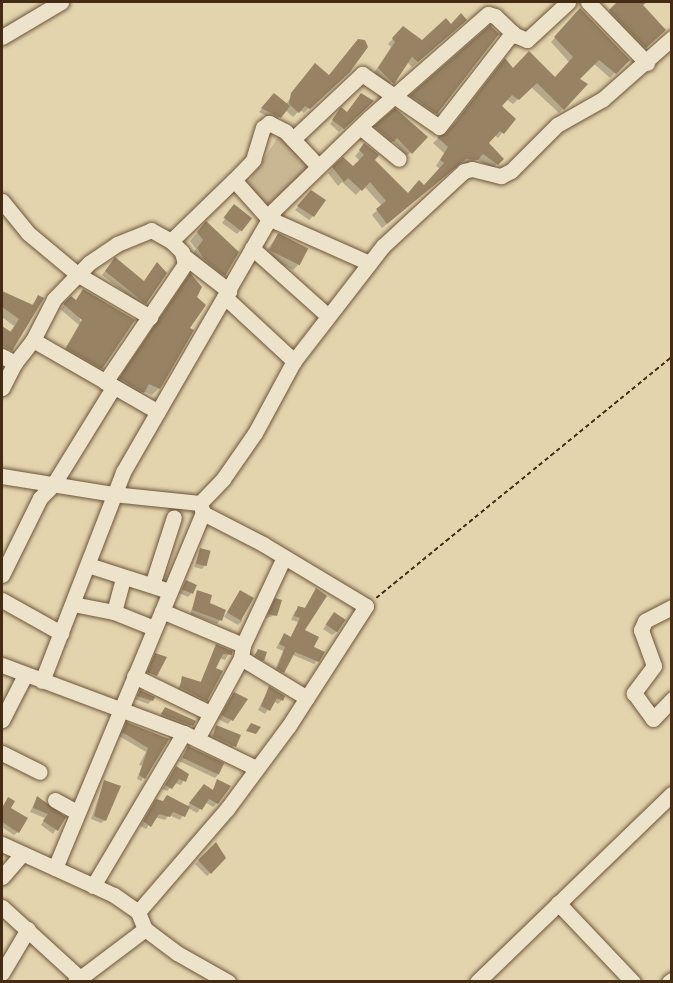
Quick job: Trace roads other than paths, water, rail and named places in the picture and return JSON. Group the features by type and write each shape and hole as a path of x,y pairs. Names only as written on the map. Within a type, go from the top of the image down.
{"street":[{"path":"2,38 61,2"},
{"path":"42,681 88,565 113,494 158,412 228,295 268,219 318,166 488,14 495,16 523,39 531,39 568,2"},
{"path":"588,2 647,63"},
{"path":"293,139 359,75 439,127 513,32"},
{"path":"55,868 119,709 162,611 202,508 255,433 294,362 328,316 369,263 460,174 472,169 505,175 557,124 603,99 647,63 672,38"},
{"path":"171,241 253,160 266,124 277,126 293,139 318,166"},
{"path":"360,127 399,159"},
{"path":"234,180 268,219 369,263"},
{"path":"2,201 28,233 76,274 150,317"},
{"path":"2,388 8,359 33,340 51,303 76,274 117,244 151,230 171,241 294,362"},
{"path":"252,248 328,316"},
{"path":"2,575 40,498 53,485 109,385 184,266 185,257"},
{"path":"33,340 158,412"},
{"path":"2,476 202,508 366,606 307,698 227,809 138,912"},
{"path":"152,585 174,517"},
{"path":"93,886 191,736 210,713 242,652 284,557"},
{"path":"88,565 169,591"},
{"path":"114,612 123,578"},
{"path":"2,600 62,633"},
{"path":"73,603 114,612 153,628"},
{"path":"672,607 645,621 641,630 654,666 634,693 653,719 672,699"},
{"path":"162,611 242,652 307,698"},
{"path":"2,665 191,736 256,768"},
{"path":"2,720 25,675"},
{"path":"134,676 210,713"},
{"path":"2,753 40,772"},
{"path":"55,800 78,813"},
{"path":"477,981 666,800 672,818"},
{"path":"2,844 114,895 138,912 146,929 177,953 228,981"},
{"path":"2,877 22,854"},
{"path":"558,903 633,981"},
{"path":"2,907 80,980 146,929"},
{"path":"2,973 28,929"}]}
